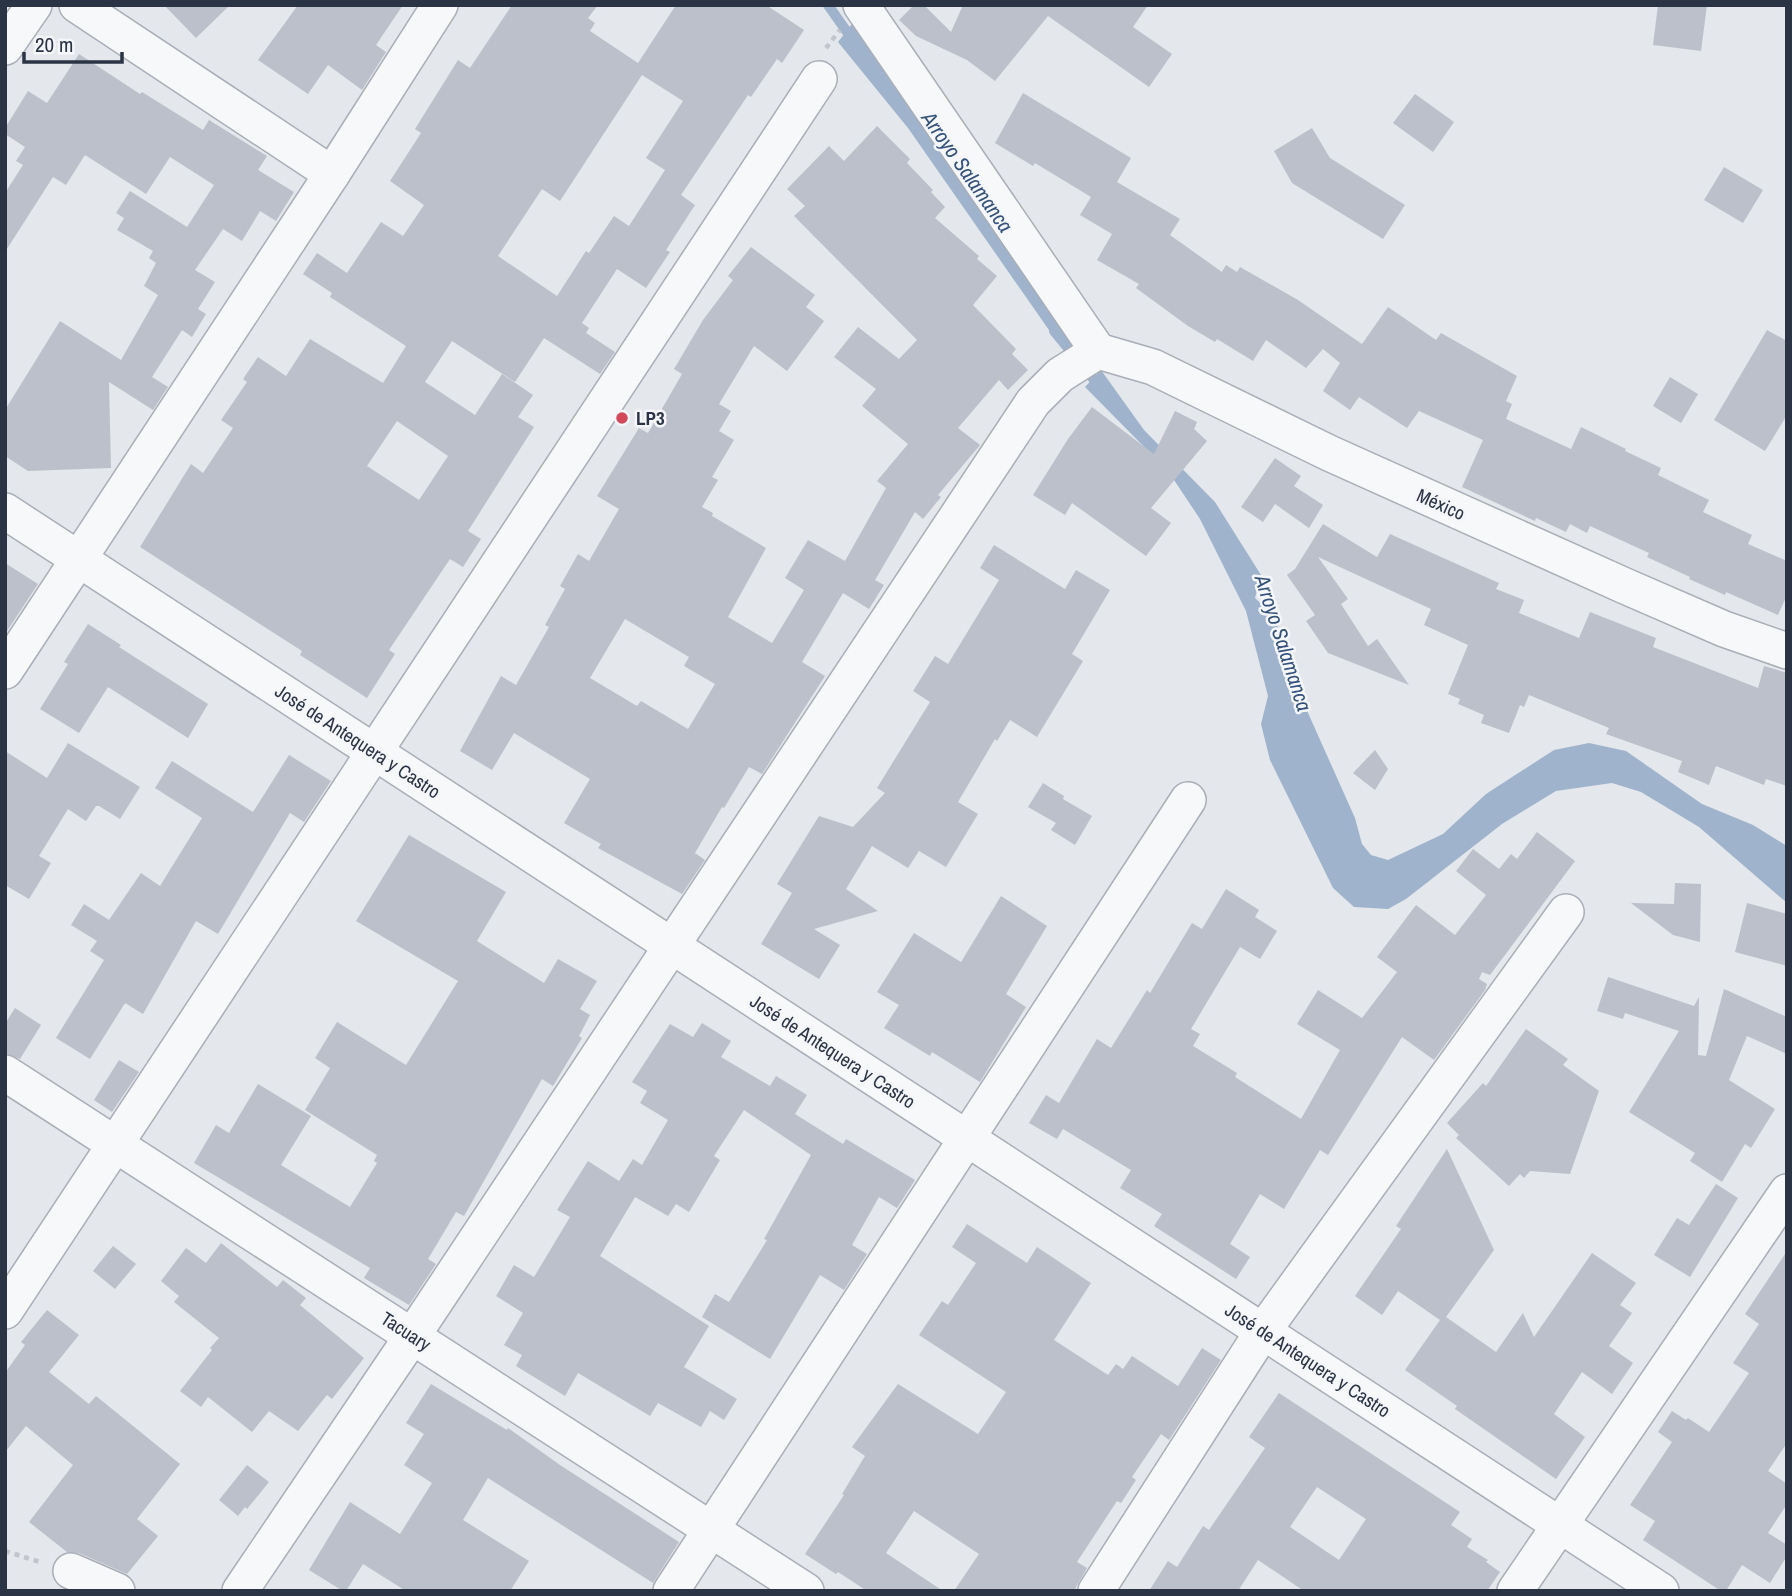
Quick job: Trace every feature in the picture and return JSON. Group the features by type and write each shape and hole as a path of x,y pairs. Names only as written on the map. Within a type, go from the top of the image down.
{"street":[{"path":"5,47 34,5"},
{"path":"78,5 332,174"},
{"path":"5,671 440,5"},
{"path":"240,1591 1033,402 1082,361 861,5"},
{"path":"5,1311 819,79"},
{"name":"México","path":"1082,361 1153,367 1329,453 1588,569 1724,629 1786,649"},
{"name":"José de Antequera y Castro","path":"5,511 1661,1591"},
{"path":"671,1591 1188,800"},
{"path":"1096,1591 1263,1331 1566,912"},
{"name":"Tacuary","path":"5,1073 806,1591"},
{"path":"1515,1591 1787,1192"},
{"path":"71,1572 117,1591"}],"water":[{"path":"855,20 1073,334 1058,343 908,128 838,42"},
{"path":"1101,370 1144,430 1215,502 1261,575 1255,598 1276,618 1283,657 1355,818 1362,844 1371,855 1388,860 1443,834 1486,794 1554,750 1589,743 1626,751 1702,804 1753,825 1787,846 1787,903 1699,827 1641,792 1612,783 1556,791 1502,824 1406,899 1388,909 1354,907 1333,888 1270,760 1261,724 1268,696 1246,611 1200,519 1168,471 1085,387"}],"building":[{"path":"164,5 230,5 196,38"},
{"path":"298,5 403,5 376,45 386,52 362,90 328,65 308,94 258,60"},
{"path":"512,5 598,5 588,18 595,23 590,31 638,63 676,5 766,5 804,30 782,63 777,59 751,97 748,95 681,195 695,205 666,250 670,252 646,288 617,269 582,323 589,328 586,333 615,352 600,374 544,338 515,382 452,341 425,382 475,415 502,374 533,395 518,417 534,427 468,531 481,539 463,567 450,559 389,650 395,654 367,698 300,655 302,651 140,547 191,464 203,473 233,428 221,420 247,382 243,379 258,357 286,376 310,339 383,383 406,346 330,297 332,293 303,274 317,253 347,273 381,222 403,236 424,205 390,181 421,133 415,129 458,60 470,68","holes":["642,75 683,101 646,158 665,170 629,226 614,216 589,253 586,251 557,296 498,256 542,189 560,201","397,421 448,456 419,500 367,466"]},
{"path":"914,5 924,5 951,32 963,5 1148,5 1133,27 1172,54 1149,87 1048,16 995,81 967,60 916,36 899,20"},
{"path":"1658,5 1707,5 1701,51 1653,45"},
{"path":"79,54 140,94 142,92 203,130 209,120 267,156 258,170 294,192 276,221 260,211 242,241 223,229 195,270 215,282 198,309 206,314 192,337 182,330 152,377 168,387 153,410 109,382 111,468 28,471 5,456 5,410 60,321 121,360 158,295 144,286 156,263 149,258 153,251 117,230 124,218 116,213 130,191 187,227 214,185 170,157 146,194 85,155 66,185 53,177 5,252 5,193 23,165 16,161 25,147 5,134 5,128 28,91 47,103"},
{"path":"1023,93 1131,158 1117,182 1180,219 1170,235 1222,272 1226,265 1237,272 1240,267 1298,300 1362,344 1388,307 1436,340 1441,333 1517,376 1506,401 1512,404 1506,419 1571,449 1581,427 1661,468 1658,475 1709,500 1703,512 1752,535 1748,544 1787,561 1787,595 1778,615 1689,579 1690,577 1647,557 1649,553 1590,526 1587,533 1570,524 1566,532 1536,518 1535,521 1462,487 1483,440 1419,411 1407,428 1359,397 1350,410 1323,391 1340,363 1323,349 1306,368 1266,340 1253,361 1217,339 1215,342 1188,326 1136,288 1139,284 1097,260 1112,234 1080,215 1091,197 1035,163 1033,166 995,143"},
{"path":"1415,94 1454,122 1433,152 1393,123"},
{"path":"877,126 910,159 907,163 945,207 935,218 979,256 977,259 997,276 973,305 1016,349 1012,354 1028,370 1008,390 999,380 958,428 980,445 938,495 941,497 923,519 915,512 875,580 884,585 869,609 843,593 802,662 825,676 762,774 749,767 724,808 722,807 695,853 705,860 682,894 598,848 601,844 564,823 590,779 514,733 492,770 460,751 501,676 516,685 549,627 545,625 565,589 560,586 578,554 589,561 619,509 597,496 639,428 648,433 682,374 674,369 703,320 733,280 728,276 751,247 815,295 806,307 824,321 787,371 754,346 719,404 731,411 719,431 734,440 712,477 718,480 702,507 713,513 712,516 766,548 728,617 772,643 804,590 785,578 808,540 845,561 886,488 877,481 908,444 862,406 876,389 834,357 858,327 899,359 917,340 794,216 805,206 787,189 829,146 844,161","holes":["625,619 689,657 684,666 715,684 688,729 641,701 637,706 590,678"]},
{"path":"1312,128 1330,158 1405,205 1383,239 1292,183 1274,151"},
{"path":"1724,167 1763,190 1743,223 1704,200"},
{"path":"1767,330 1787,341 1787,415 1765,451 1714,420"},
{"path":"1670,377 1698,394 1681,423 1653,406"},
{"path":"1092,407 1154,454 1175,411 1197,422 1194,429 1207,441 1151,508 1171,523 1146,556 1072,503 1065,515 1033,495 1068,439"},
{"path":"1275,458 1301,476 1294,486 1323,505 1309,528 1275,504 1263,522 1241,507"},
{"path":"1323,524 1377,557 1390,534 1499,583 1496,589 1524,600 1519,613 1579,638 1590,612 1656,638 1653,647 1758,688 1764,666 1787,673 1787,786 1766,779 1764,785 1716,766 1709,785 1678,772 1682,761 1606,734 1609,728 1529,695 1524,707 1520,705 1509,733 1481,723 1484,715 1458,704 1460,699 1448,694 1468,645 1424,625 1431,609 1318,557 1348,599 1341,604 1368,646 1377,639 1409,685 1328,653 1306,621 1315,615 1287,575 1295,569"},
{"path":"994,545 1065,589 1076,570 1110,590 1072,654 1083,661 1037,737 1010,720 997,741 995,739 958,802 978,814 946,867 919,851 908,868 872,846 846,889 878,911 814,929 840,945 819,979 761,944 792,893 777,884 819,816 853,827 885,793 877,788 930,702 913,691 935,656 948,664 999,580 980,568"},
{"path":"5,563 38,584 5,634"},
{"path":"88,624 208,704 188,738 108,687 79,733 40,709 68,664 64,662"},
{"path":"68,743 140,787 120,819 99,806 96,806 86,821 68,809 39,856 51,863 29,899 5,885 5,751 47,778"},
{"path":"1375,750 1388,769 1375,790 1353,773"},
{"path":"289,755 331,781 304,822 290,813 218,934 196,921 143,1014 125,1003 90,1059 56,1038 104,960 90,951 97,941 71,925 84,904 109,920 141,873 160,886 202,818 155,788 172,761 253,812"},
{"path":"1043,783 1092,816 1075,845 1051,830 1056,823 1028,807"},
{"path":"1537,832 1575,861 1490,975 1482,972 1479,979 1487,984 1485,990 1434,1060 1402,1037 1328,1155 1320,1150 1284,1209 1260,1194 1230,1244 1250,1257 1236,1279 1154,1226 1162,1214 1120,1188 1131,1170 1063,1129 1057,1139 1029,1123 1046,1095 1059,1103 1097,1039 1111,1048 1147,990 1150,993 1192,923 1202,929 1226,889 1259,910 1255,917 1277,931 1260,959 1240,947 1191,1029 1200,1034 1193,1046 1237,1073 1235,1077 1301,1119 1340,1050 1297,1024 1318,990 1362,1018 1397,972 1377,957 1416,905 1455,935 1486,895 1456,871 1473,849 1499,869 1511,854 1517,859"},
{"path":"409,835 506,892 477,941 544,983 558,959 597,981 580,1009 590,1015 579,1036 582,1038 553,1086 542,1079 464,1216 456,1212 428,1259 436,1264 409,1305 364,1278 370,1268 194,1163 216,1125 229,1133 258,1084 311,1116 281,1165 350,1207 377,1163 374,1161 377,1155 305,1110 330,1068 315,1058 337,1022 406,1065 458,981 356,921"},
{"path":"1675,883 1701,884 1700,942 1673,935 1631,903 1674,904"},
{"path":"1001,896 1047,926 1006,994 1026,1007 980,1082 932,1052 930,1056 884,1028 899,1005 877,992 914,933 961,962"},
{"path":"1747,903 1787,914 1787,966 1735,952"},
{"path":"1608,977 1694,1006 1699,997 1698,1055 1706,1056 1724,989 1787,1017 1787,1054 1747,1036 1729,1080 1775,1109 1751,1148 1745,1144 1722,1182 1690,1161 1695,1153 1629,1112 1679,1031 1625,1013 1623,1019 1597,1011"},
{"path":"15,1008 41,1025 20,1059 5,1053 5,1024"},
{"path":"702,1023 731,1041 721,1057 770,1086 776,1076 807,1095 795,1114 843,1144 846,1139 915,1180 897,1208 879,1197 852,1245 867,1254 844,1290 820,1275 770,1359 702,1317 715,1294 729,1302 767,1240 764,1239 811,1155 744,1110 714,1156 720,1160 689,1212 676,1204 668,1216 635,1197 600,1256 709,1326 684,1367 737,1399 724,1420 710,1411 701,1427 658,1403 650,1416 578,1373 565,1396 516,1366 522,1355 504,1345 523,1313 496,1296 514,1265 534,1277 570,1217 557,1210 588,1161 619,1181 633,1159 642,1165 668,1120 640,1103 647,1091 632,1082 670,1024 693,1037"},
{"path":"1526,1029 1568,1059 1563,1065 1599,1091 1570,1174 1530,1171 1524,1178 1520,1174 1509,1186 1456,1138 1459,1135 1447,1123 1483,1083 1486,1086"},
{"path":"119,1060 139,1072 112,1112 94,1100"},
{"path":"1447,1149 1494,1250 1446,1317 1496,1352 1523,1313 1534,1337 1592,1253 1636,1283 1620,1305 1632,1313 1609,1346 1633,1363 1612,1394 1582,1372 1554,1414 1585,1437 1556,1479 1455,1409 1457,1406 1405,1370 1440,1320 1398,1291 1382,1315 1355,1296 1401,1229 1396,1226"},
{"path":"1716,1184 1738,1198 1690,1277 1654,1255 1677,1218 1689,1225"},
{"path":"967,1224 1027,1263 1037,1247 1091,1283 1054,1340 1108,1375 1116,1364 1123,1369 1132,1356 1178,1386 1202,1348 1221,1360 1169,1440 1161,1434 1132,1477 1136,1480 1121,1503 1117,1501 1077,1562 1087,1568 1074,1591 954,1591 979,1554 914,1511 886,1553 943,1591 867,1591 805,1554 844,1495 842,1494 865,1456 852,1447 898,1384 978,1434 1006,1392 919,1335 942,1301 948,1305 976,1263 952,1247"},
{"path":"221,1243 277,1287 283,1280 306,1298 300,1305 364,1358 332,1399 327,1395 298,1431 269,1411 252,1432 208,1397 201,1407 180,1391 219,1338 174,1302 179,1296 161,1281 186,1248 206,1263"},
{"path":"113,1246 136,1264 115,1289 93,1271"},
{"path":"1787,1251 1787,1443 1768,1471 1787,1484 1787,1504 1768,1533 1787,1545 1787,1556 1770,1583 1742,1565 1726,1591 1721,1591 1643,1540 1655,1521 1630,1505 1672,1442 1658,1432 1672,1411 1709,1432 1749,1373 1733,1363 1759,1324 1745,1314"},
{"path":"47,1310 79,1335 49,1372 89,1404 96,1396 180,1464 137,1519 158,1536 127,1574 79,1553 67,1552 29,1522 73,1465 26,1426 5,1452 5,1373 25,1345 21,1342"},
{"path":"431,1384 507,1430 508,1428 679,1542 653,1583 488,1478 463,1520 529,1561 510,1591 406,1591 363,1564 346,1591 343,1591 309,1570 350,1502 400,1534 432,1483 404,1465 424,1434 406,1423"},
{"path":"1279,1393 1460,1512 1451,1525 1472,1539 1467,1547 1488,1560 1486,1562 1500,1572 1487,1591 1304,1591 1258,1560 1238,1591 1149,1591 1168,1561 1177,1567 1203,1526 1209,1530 1265,1448 1249,1437","holes":["1317,1487 1366,1519 1339,1560 1290,1527"]},
{"path":"247,1465 269,1482 238,1516 219,1500"}],"waterway":[{"name":"Arroyo Salamanca","path":"828,5 852,39"},
{"name":"Arroyo Salamanca","path":"1054,331 1100,387"}],"place":[{"name":"LP3","path":"622,418"}]}
